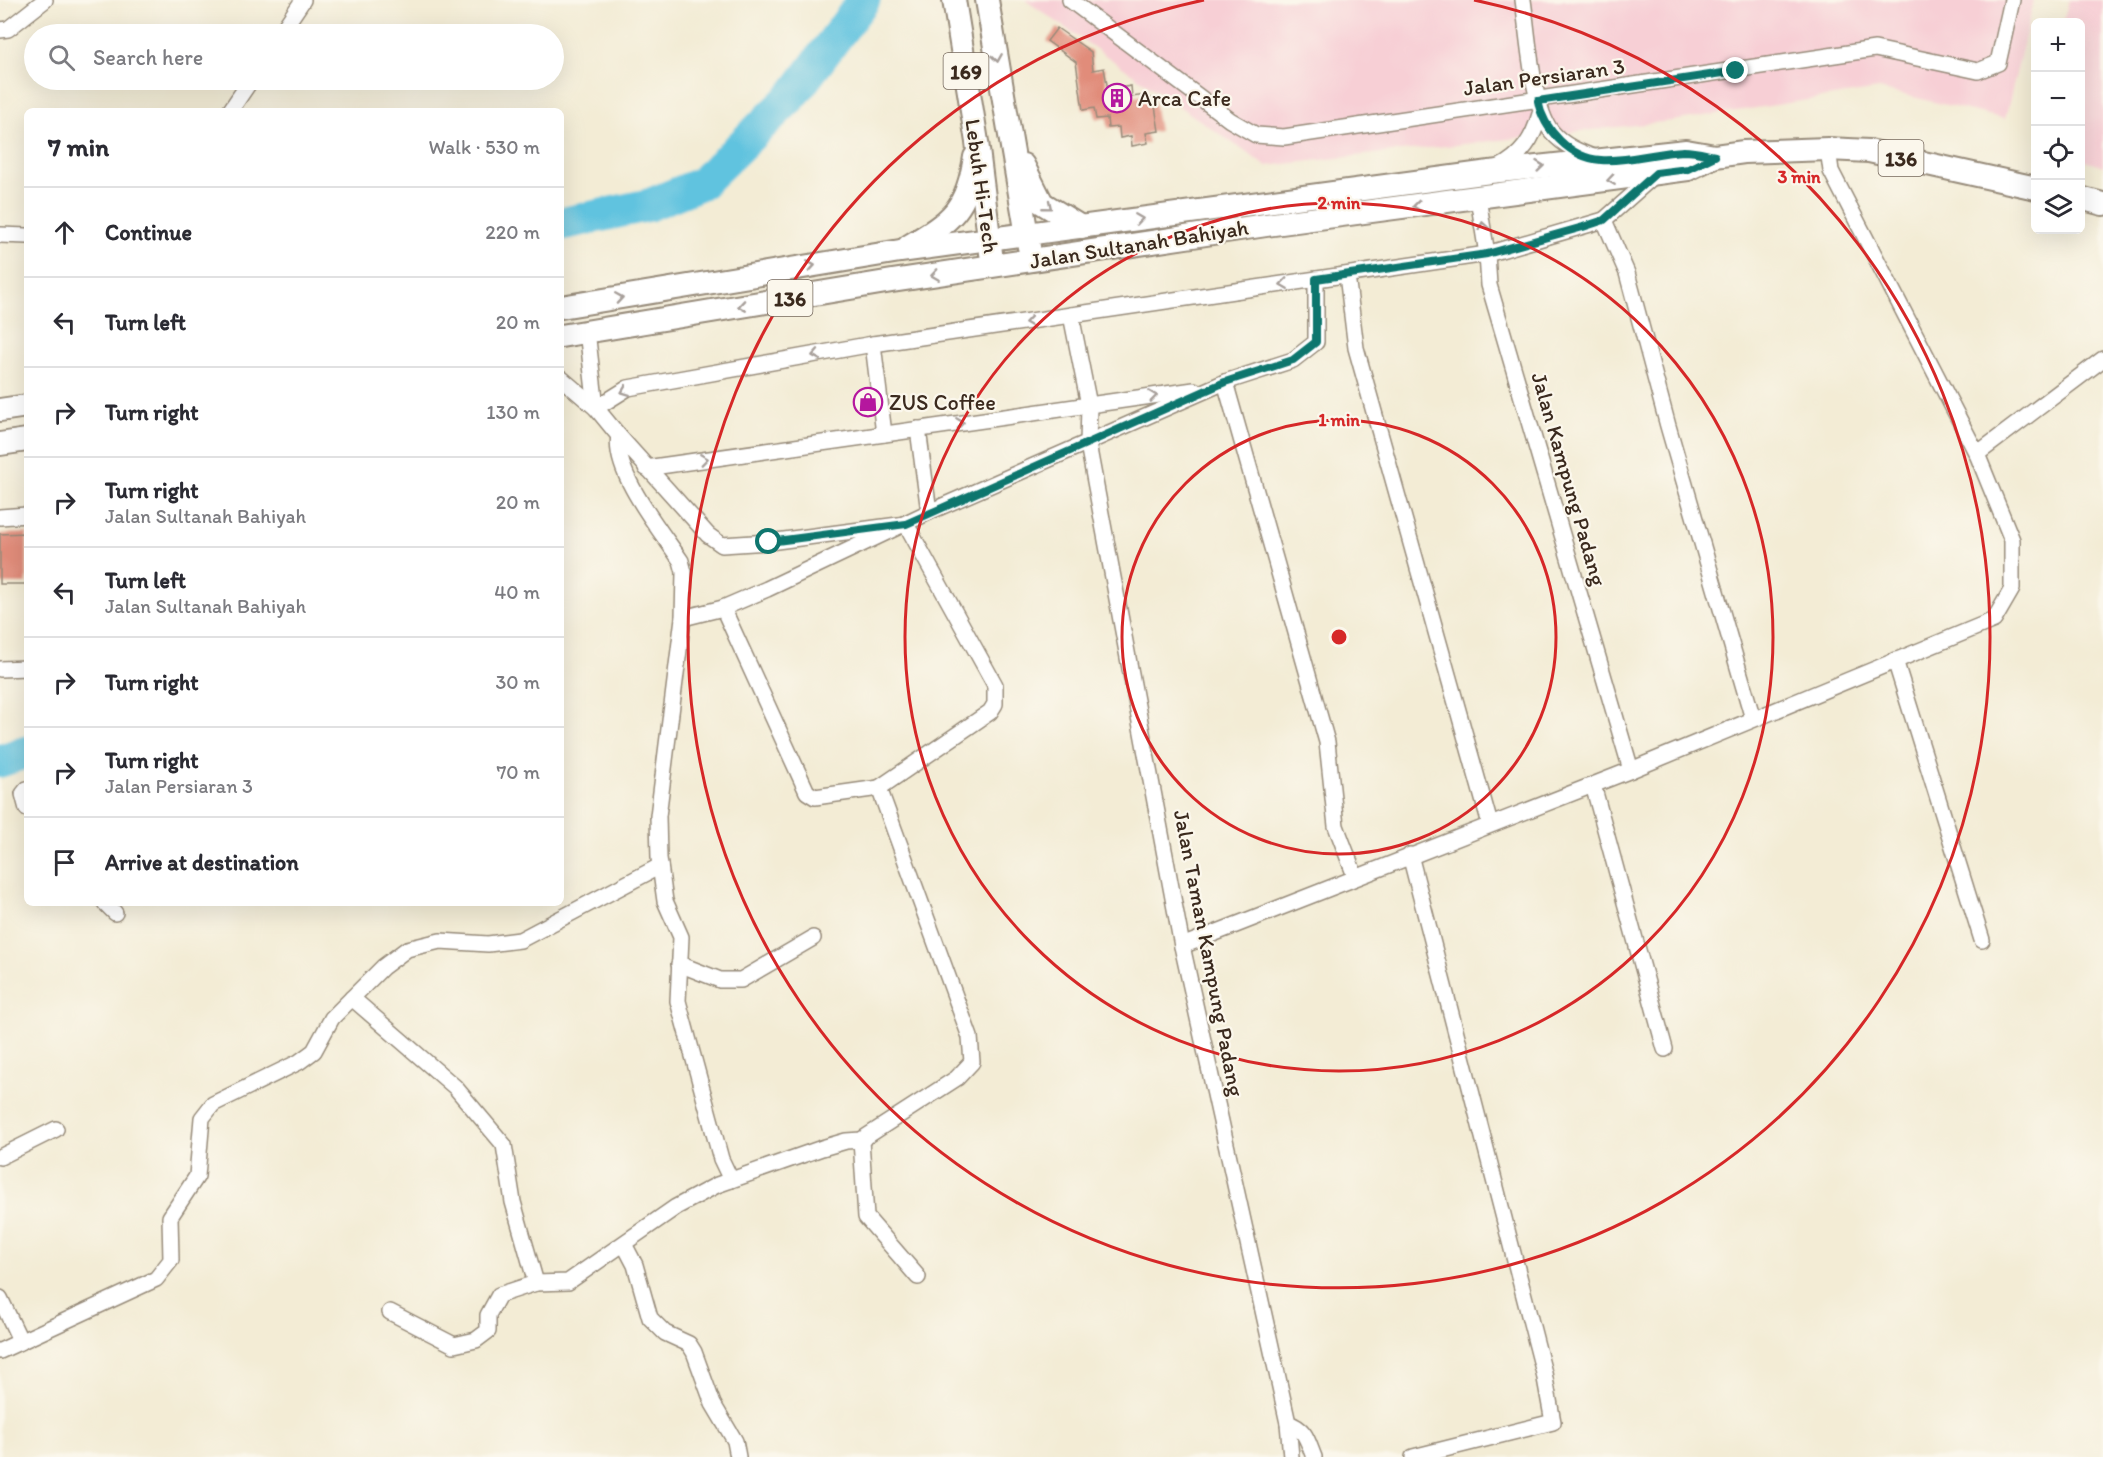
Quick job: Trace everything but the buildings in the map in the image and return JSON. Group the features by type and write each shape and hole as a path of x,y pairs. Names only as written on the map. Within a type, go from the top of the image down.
{"main road":[{"name":"Lebuh Hi-Tech","path":"954,0 977,142 993,266"},
{"name":"Lebuh Hi-Tech","path":"987,0 1031,261"},
{"path":"1010,138 1027,177 1042,202 1081,227"},
{"path":"900,251 954,216 973,167 977,142"},
{"name":"Jalan Sultanah Bahiyah","path":"564,307 900,251 1490,172 1686,151 1715,156 1744,152 1828,149 1869,151 2031,187"},
{"name":"Jalan Sultanah Bahiyah","path":"564,335 993,266 1266,225 1688,169 1715,156"},
{"path":"2085,199 2103,204"},
{"path":"0,410 24,406"},
{"path":"0,444 24,440"}],"street":[{"path":"0,30 8,29 45,0"},
{"path":"287,24 303,0"},
{"name":"Jalan Persiaran 3","path":"1070,0 1230,120 1256,135 1284,137 1539,107 1875,49 1978,71 1998,63 2012,0"},
{"path":"1522,0 1539,107 1550,131 1571,149 1600,160"},
{"path":"232,108 244,90"},
{"path":"1490,172 1521,153 1536,131 1539,107"},
{"path":"1182,946 1355,876 1631,770 1994,620 2012,590 2012,540 1977,454 1831,171 1828,149"},
{"path":"596,408 628,388 873,344 1487,254 1604,220 1656,173"},
{"name":"Jalan Kampung Padang","path":"1478,198 1487,254 1489,285 1631,770"},
{"path":"1604,220 1628,273 1671,437 1753,719"},
{"path":"0,235 24,236"},
{"path":"1347,275 1356,348 1490,824"},
{"path":"683,618 723,608 929,512 1218,385 1293,360 1316,342 1316,279"},
{"name":"Jalan Taman Kampung Padang","path":"1071,315 1089,405 1088,444 1182,946 1288,1423 1292,1457"},
{"path":"587,331 596,408"},
{"path":"873,344 884,434"},
{"path":"1977,454 2103,359"},
{"path":"564,381 596,408 646,468 708,535 722,545 769,542 906,524"},
{"path":"646,468 1218,385"},
{"path":"1218,385 1328,742 1336,826 1355,876"},
{"path":"918,429 929,512"},
{"path":"619,436 617,447 622,467 681,561 684,572 683,618 658,816 660,866 665,901 681,937 678,1001 721,1159 731,1180"},
{"path":"0,517 24,515"},
{"path":"723,608 807,792 815,797 879,788 990,712 995,704 993,681 906,524"},
{"path":"1896,660 1982,940"},
{"path":"0,669 24,668"},
{"path":"1593,785 1665,1049"},
{"path":"390,1312 454,1345 476,1340 488,1331 488,1315 499,1295 536,1282 568,1282 676,1207 731,1180 846,1141 861,1140 957,1078 972,1062 970,1037 879,788"},
{"path":"1410,855 1544,1372 1553,1422 1413,1457"},
{"path":"0,1352 156,1279 171,1260 170,1217 197,1176 202,1118 213,1104 299,1062 314,1051 332,1018 382,968 407,949 440,941 488,944 520,940 660,866"},
{"path":"679,964 720,980 741,980 813,938"},
{"path":"352,998 455,1087 504,1145 513,1202 536,1282"},
{"path":"0,1157 56,1129"},
{"path":"861,1140 866,1217 918,1277"},
{"path":"624,1244 635,1265 650,1318 665,1333 689,1344 694,1352 712,1404 735,1441 738,1457"},
{"path":"0,1298 21,1342"},
{"path":"1288,1423 1299,1427 1306,1436 1314,1457"}],"shaded area":[{"path":"1025,0 2034,0 2005,119 1879,89 1672,121 1266,166"},
{"path":"2069,0 2103,0 2103,166 2085,161 2085,18 2064,18"}],"waterway":[{"path":"564,223 649,205 702,183 793,95 864,0"},
{"path":"0,761 24,753"}],"place":[{"name":"Arca Cafe","path":"1117,98"},
{"name":"ZUS Coffee","path":"868,402"}],"route":[{"path":"769,542 906,524 1225,382 1293,360 1316,342 1316,279 1487,254 1604,220 1656,173 1688,169 1715,156 1686,151 1600,160 1571,149 1556,137 1540,114 1538,101 1736,71"}]}
